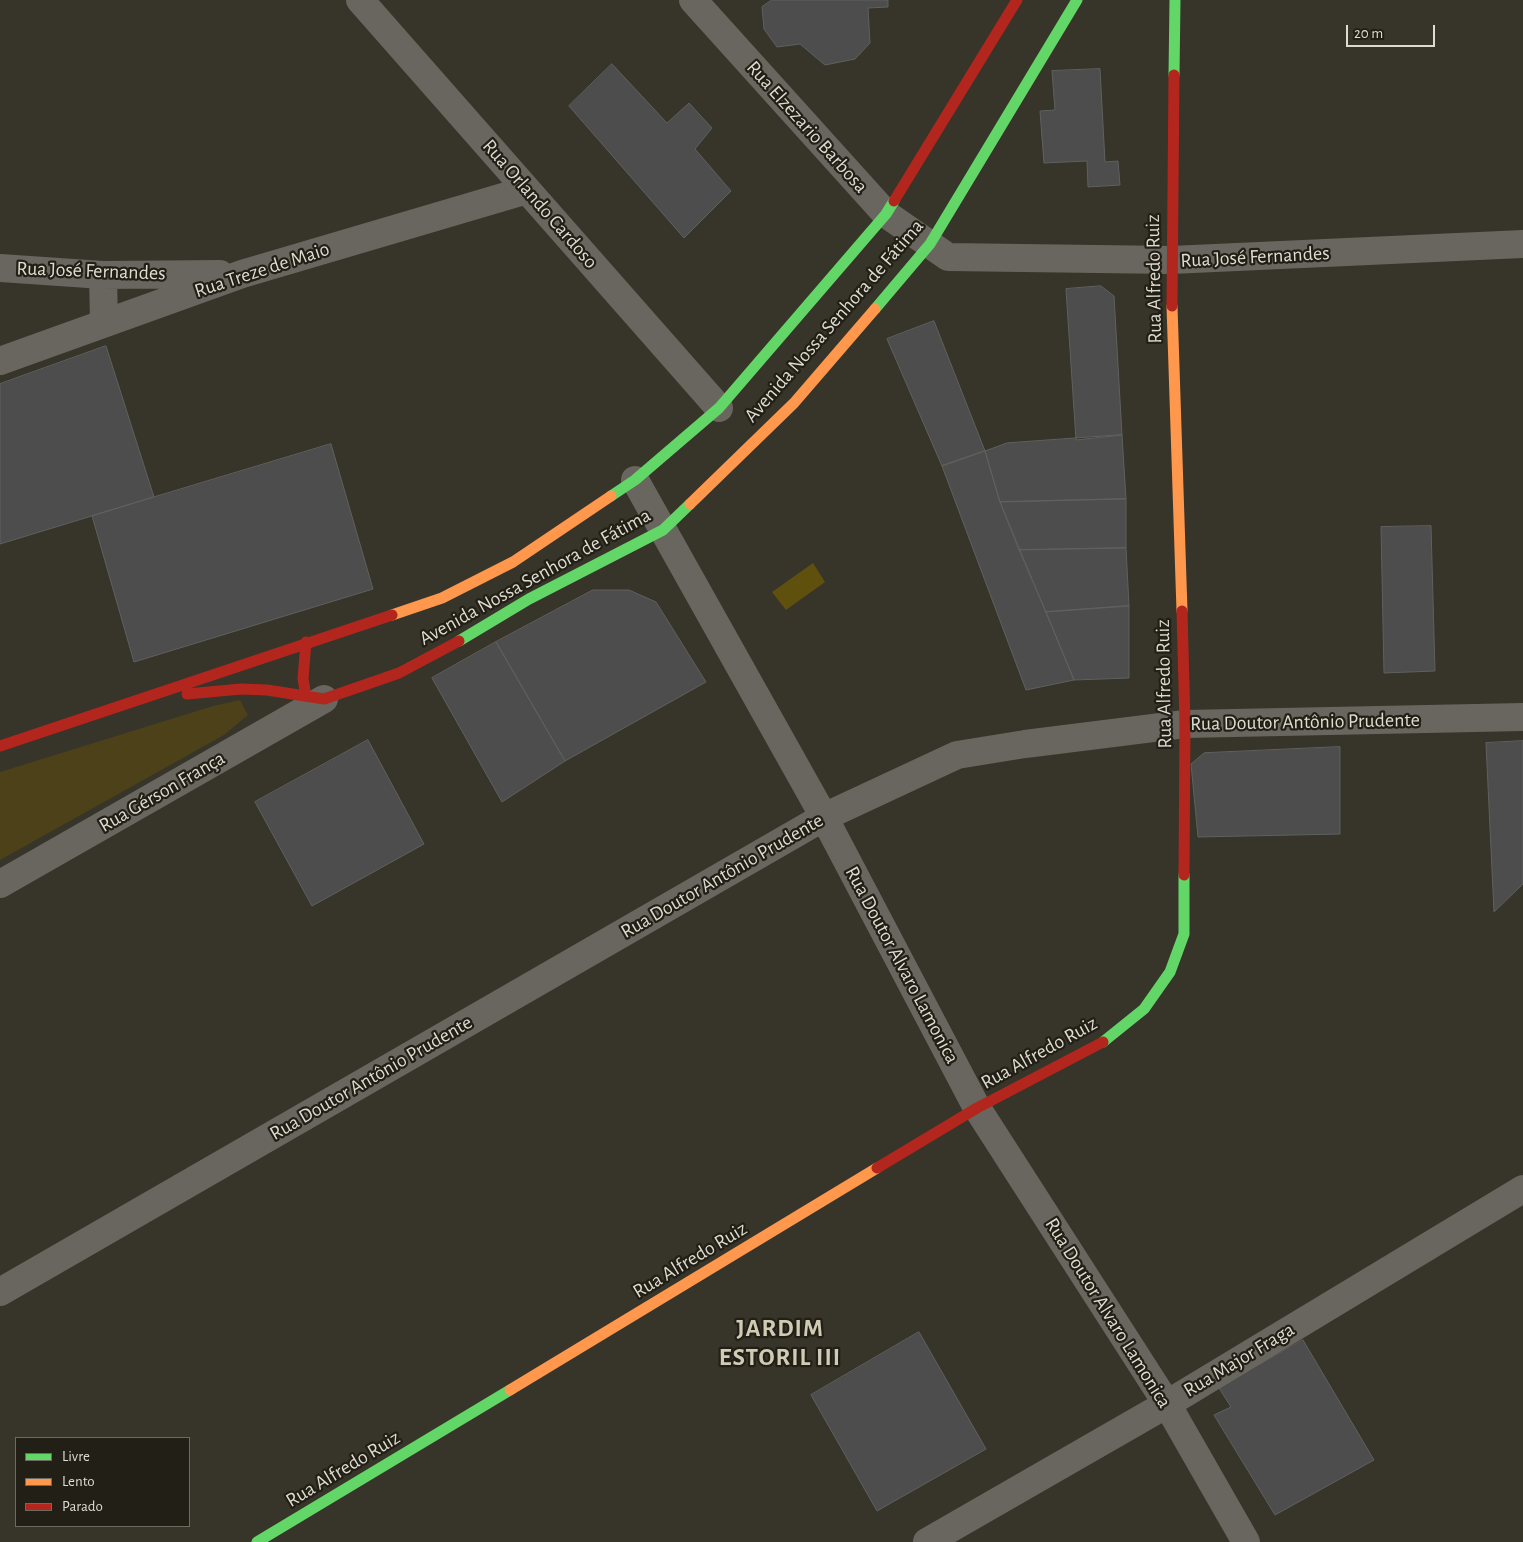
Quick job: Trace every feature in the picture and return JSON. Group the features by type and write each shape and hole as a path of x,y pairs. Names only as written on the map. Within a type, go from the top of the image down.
{"street":[{"name":"Rua Orlando Cardoso","path":"360,0 719,408"},
{"name":"Avenida Nossa Senhora de Fátima","path":"0,746 442,598 513,562 635,480 719,408 886,214 1017,0"},
{"name":"Avenida Nossa Senhora de Fátima","path":"148,696 241,689 266,690 315,698 399,673 465,638 529,599 663,530 794,403 930,244 1077,0"},
{"name":"Rua Alfredo Ruiz","path":"257,1542 977,1108 1097,1047 1144,1009 1170,972 1184,934 1185,724 1171,260 1175,1"},
{"name":"Rua Elzezario Barbosa","path":"697,2 886,214 930,244"},
{"name":"Rua Treze de Maio","path":"0,361 242,274 527,190"},
{"name":"Rua José Fernandes","path":"930,244 948,257 1171,260 1523,244"},
{"name":"Rua José Fernandes","path":"0,268 103,275 242,274"},
{"path":"103,275 104,323"},
{"name":"Rua Doutor Alvaro Lamonica","path":"635,480 824,817 977,1108 1167,1404 1246,1542"},
{"path":"306,642 303,679 315,698"},
{"name":"Rua Gérson França","path":"0,884 315,698"},
{"name":"Rua Doutor Antônio Prudente","path":"0,1292 824,817 957,755 1185,724 1523,716"},
{"name":"Rua Major Fraga","path":"927,1542 1167,1404 1523,1189"}],"shaded area":[{"path":"813,563 825,582 786,610 772,592"},
{"path":"240,700 248,715 224,735 0,860 0,772 213,706"}],"building":[{"path":"772,0 888,0 888,7 868,8 870,43 855,59 825,65 800,44 777,47 764,29 762,7"},
{"path":"612,64 667,123 689,103 712,128 695,149 731,191 684,238 569,106"},
{"path":"1100,69 1105,162 1118,161 1120,185 1088,187 1087,161 1044,163 1040,111 1055,110 1052,71"},
{"path":"1101,286 1114,296 1122,435 1076,440 1066,289"},
{"path":"934,321 985,451 942,466 887,339"},
{"path":"106,346 154,497 0,544 0,384"},
{"path":"1122,435 1126,499 1000,502 985,451 1007,443"},
{"path":"331,444 373,589 134,662 92,516"},
{"path":"985,451 1000,502 1074,680 1026,690 942,466"},
{"path":"1126,499 1126,548 1019,550 1000,502"},
{"path":"1431,526 1435,671 1384,673 1381,527"},
{"path":"1126,548 1129,606 1046,612 1019,550"},
{"path":"593,590 629,590 656,602 706,682 565,761 496,642"},
{"path":"1129,606 1129,678 1074,680 1046,612"},
{"path":"496,642 565,761 502,802 432,678"},
{"path":"368,740 424,844 312,906 255,802"},
{"path":"1523,741 1523,884 1494,912 1486,743"},
{"path":"1340,747 1340,834 1198,837 1191,764 1204,753"},
{"path":"919,1332 986,1449 877,1511 811,1395"},
{"path":"1303,1340 1374,1460 1275,1515 1214,1415 1231,1407 1219,1388"}],"traffic: fast":[{"path":"875,309 930,244 1077,0"},
{"path":"1174,75 1175,0"},
{"path":"611,496 635,480 719,408 886,214 894,201"},
{"path":"459,641 529,599 663,530 690,504"},
{"path":"1103,1042 1144,1009 1170,972 1184,934 1184,875"},
{"path":"257,1542 510,1390"}],"traffic: slow":[{"path":"1172,306 1182,611"},
{"path":"690,504 794,403 875,309"},
{"path":"392,615 442,598 513,562 611,496"},
{"path":"510,1390 877,1168"}],"traffic: jam":[{"path":"894,201 1017,0"},
{"path":"1172,306 1174,75"},
{"path":"1182,611 1185,724 1184,875"},
{"path":"0,746 392,615"},
{"path":"187,694 241,689 267,690 324,699 399,673 459,641"},
{"path":"306,642 303,679 306,696"},
{"path":"877,1168 977,1108 1103,1042"}],"district":[{"name":"JARDIM ESTORIL III","path":"780,1342"}]}
